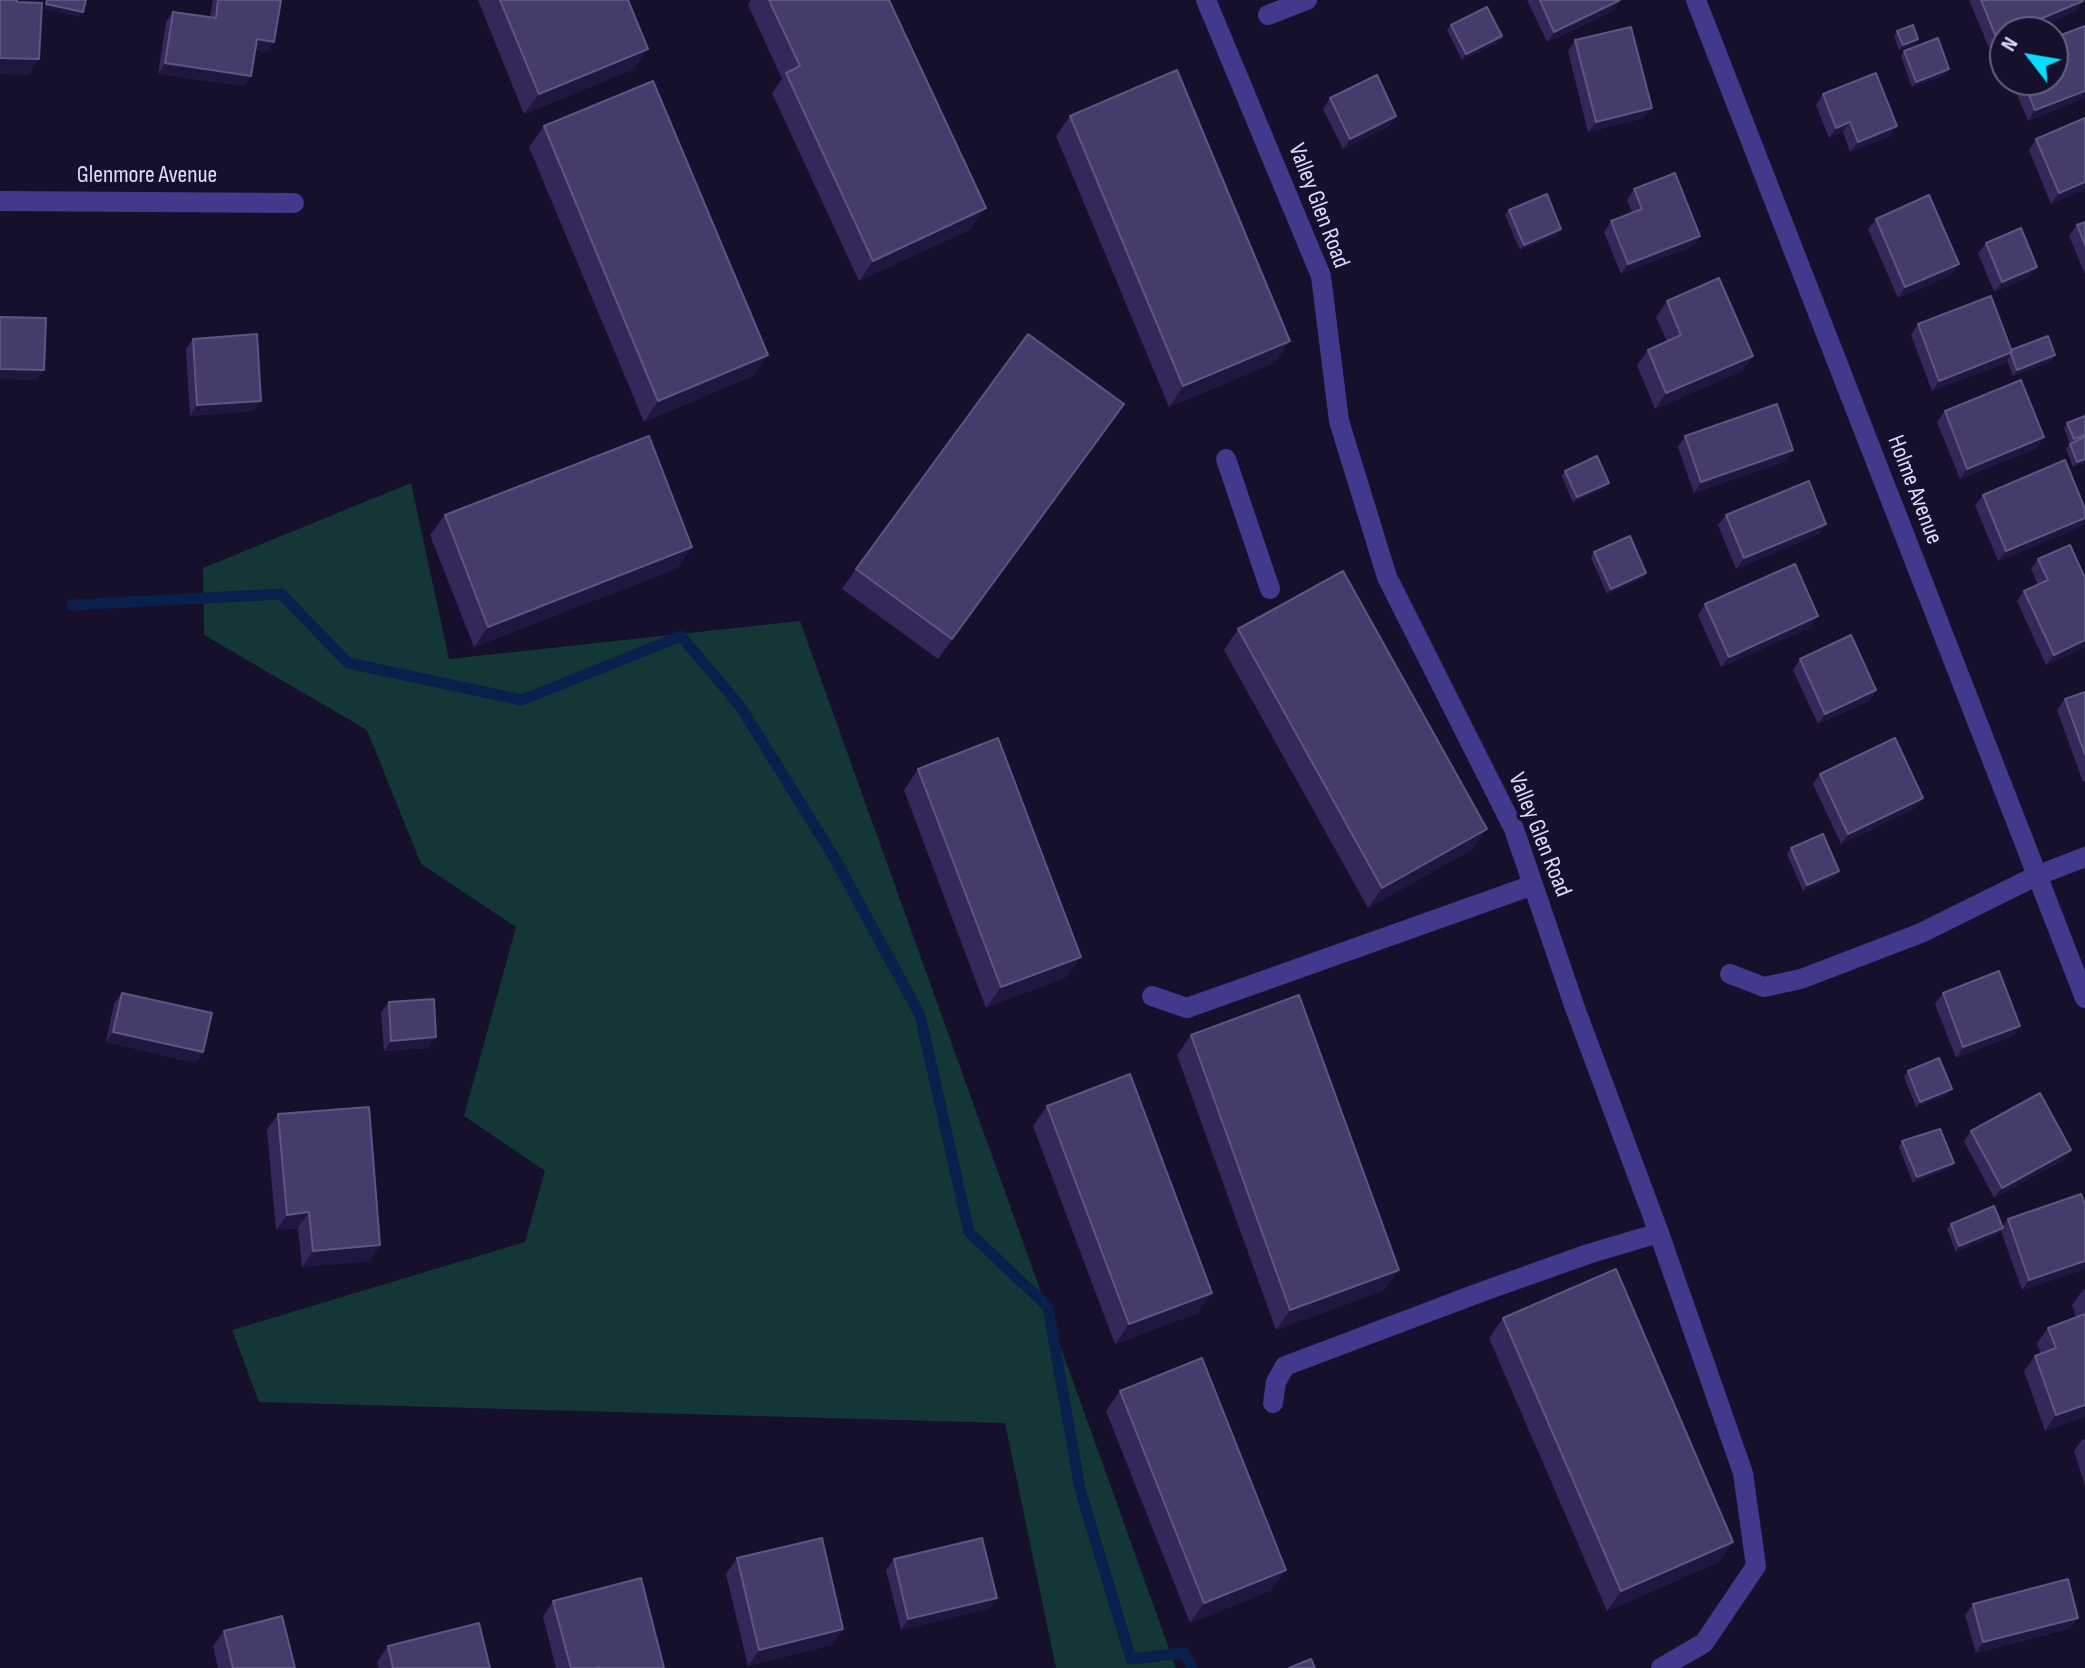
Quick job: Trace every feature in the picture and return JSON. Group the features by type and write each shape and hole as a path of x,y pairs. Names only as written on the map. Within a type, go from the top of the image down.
{"street":[{"name":"Valley Glen Road","path":"1206,0 1321,276 1339,421 1387,577 1514,829 1575,1008 1659,1233 1743,1473 1756,1566 1704,1643 1661,1668"},
{"path":"1268,15 1307,0"},
{"name":"Holme Avenue","path":"1696,0 2085,998"},
{"name":"Glenmore Avenue","path":"0,201 294,203"},
{"path":"1226,459 1270,589"},
{"path":"1730,974 1764,987 1801,979 1921,933 2036,876 2085,857"},
{"path":"1152,996 1187,1008 1533,885"},
{"path":"1273,1403 1276,1382 1285,1366 1588,1254 1659,1233"}],"green space":[{"path":"411,483 449,659 800,621 1176,1668 1056,1668 1005,1423 259,1402 232,1330 525,1242 545,1171 464,1116 516,927 421,864 367,730 204,635 203,568"}],"building":[{"path":"0,0 42,3 39,59 0,58"},
{"path":"47,0 86,0 83,12 46,4"},
{"path":"218,0 281,0 274,42 257,39 251,76 165,63 173,12 216,18"},
{"path":"500,0 628,0 648,49 539,94"},
{"path":"769,0 889,0 986,208 873,261 786,73 800,66"},
{"path":"1540,0 1620,0 1554,32"},
{"path":"1981,0 2083,0 2047,16 1989,16 1989,20"},
{"path":"1487,7 1502,36 1466,54 1451,25"},
{"path":"1913,25 1918,39 1903,45 1897,31"},
{"path":"2085,26 2085,91 2035,110 2029,96 2069,96 2069,32"},
{"path":"1631,27 1652,108 1596,122 1575,40"},
{"path":"1938,38 1949,69 1916,82 1904,51"},
{"path":"1177,70 1290,341 1183,386 1070,116"},
{"path":"1876,73 1897,126 1858,142 1850,122 1836,128 1823,94"},
{"path":"1377,75 1396,116 1350,139 1330,98"},
{"path":"653,81 768,355 658,401 544,126"},
{"path":"2085,118 2085,182 2059,193 2036,139"},
{"path":"1675,173 1700,236 1628,264 1611,221 1642,209 1634,189"},
{"path":"1547,194 1561,229 1524,245 1509,210"},
{"path":"1929,195 1959,264 1905,287 1876,219"},
{"path":"2085,222 2085,245 2077,225"},
{"path":"2021,228 2037,267 2002,282 1986,243"},
{"path":"1719,278 1753,356 1666,393 1648,350 1681,335 1667,301"},
{"path":"1991,296 2012,352 1939,381 1918,324"},
{"path":"0,317 46,318 44,370 0,369"},
{"path":"257,334 261,401 197,405 193,339"},
{"path":"1028,334 1124,404 952,639 856,569"},
{"path":"2048,336 2055,355 2017,370 2011,350"},
{"path":"2021,380 2044,437 1967,469 1945,411"},
{"path":"1777,404 1793,450 1701,482 1685,436"},
{"path":"2085,416 2085,435 2074,439 2067,423"},
{"path":"649,436 692,547 488,627 445,515"},
{"path":"2085,437 2085,459 2077,462 2070,444"},
{"path":"1597,456 1609,483 1577,497 1565,471"},
{"path":"2065,460 2085,509 2085,518 2006,551 1983,495"},
{"path":"1809,481 1826,524 1744,558 1726,515"},
{"path":"1630,536 1646,573 1611,589 1594,552"},
{"path":"2070,545 2085,578 2085,640 2054,655 2024,591 2048,580 2038,559"},
{"path":"1795,564 1818,616 1729,657 1705,604"},
{"path":"1343,571 1487,829 1382,888 1238,629"},
{"path":"1851,635 1876,690 1825,714 1800,659"},
{"path":"2085,692 2085,755 2065,699"},
{"path":"998,738 1081,957 1001,987 918,769"},
{"path":"1895,738 1923,798 1848,834 1820,774"},
{"path":"1823,834 1839,871 1807,885 1791,848"},
{"path":"1999,971 2020,1026 1963,1047 1943,993"},
{"path":"122,993 212,1013 203,1052 113,1032"},
{"path":"1299,995 1399,1270 1290,1310 1191,1035"},
{"path":"434,999 436,1037 391,1041 389,1002"},
{"path":"1939,1058 1952,1089 1920,1102 1908,1071"},
{"path":"1130,1074 1212,1293 1129,1324 1047,1106"},
{"path":"2040,1093 2071,1150 2002,1188 1971,1131"},
{"path":"369,1107 380,1245 313,1251 309,1212 287,1215 278,1114"},
{"path":"1940,1129 1954,1163 1917,1177 1902,1141"},
{"path":"2081,1194 2085,1204 2085,1261 2029,1280 2008,1219"},
{"path":"1994,1206 2003,1228 1959,1246 1951,1224"},
{"path":"1616,1269 1733,1542 1621,1591 1503,1318"},
{"path":"2085,1314 2085,1405 2056,1415 2035,1356 2056,1348 2048,1328"},
{"path":"1202,1358 1286,1570 1204,1603 1120,1391"},
{"path":"822,1538 843,1629 759,1650 737,1558"},
{"path":"982,1538 997,1598 908,1619 894,1559"},
{"path":"641,1578 664,1668 571,1668 553,1601"},
{"path":"2068,1579 2078,1618 1983,1642 1973,1604"},
{"path":"282,1616 295,1668 233,1668 224,1631"},
{"path":"479,1623 490,1668 393,1668 388,1646"},
{"path":"1311,1659 1315,1668 1289,1668"}],"waterway":[{"path":"72,605 281,594 348,663 522,700 681,636 740,706 834,857 920,1015 969,1232 1048,1307 1080,1489 1131,1659 1184,1653 1192,1668"}]}
